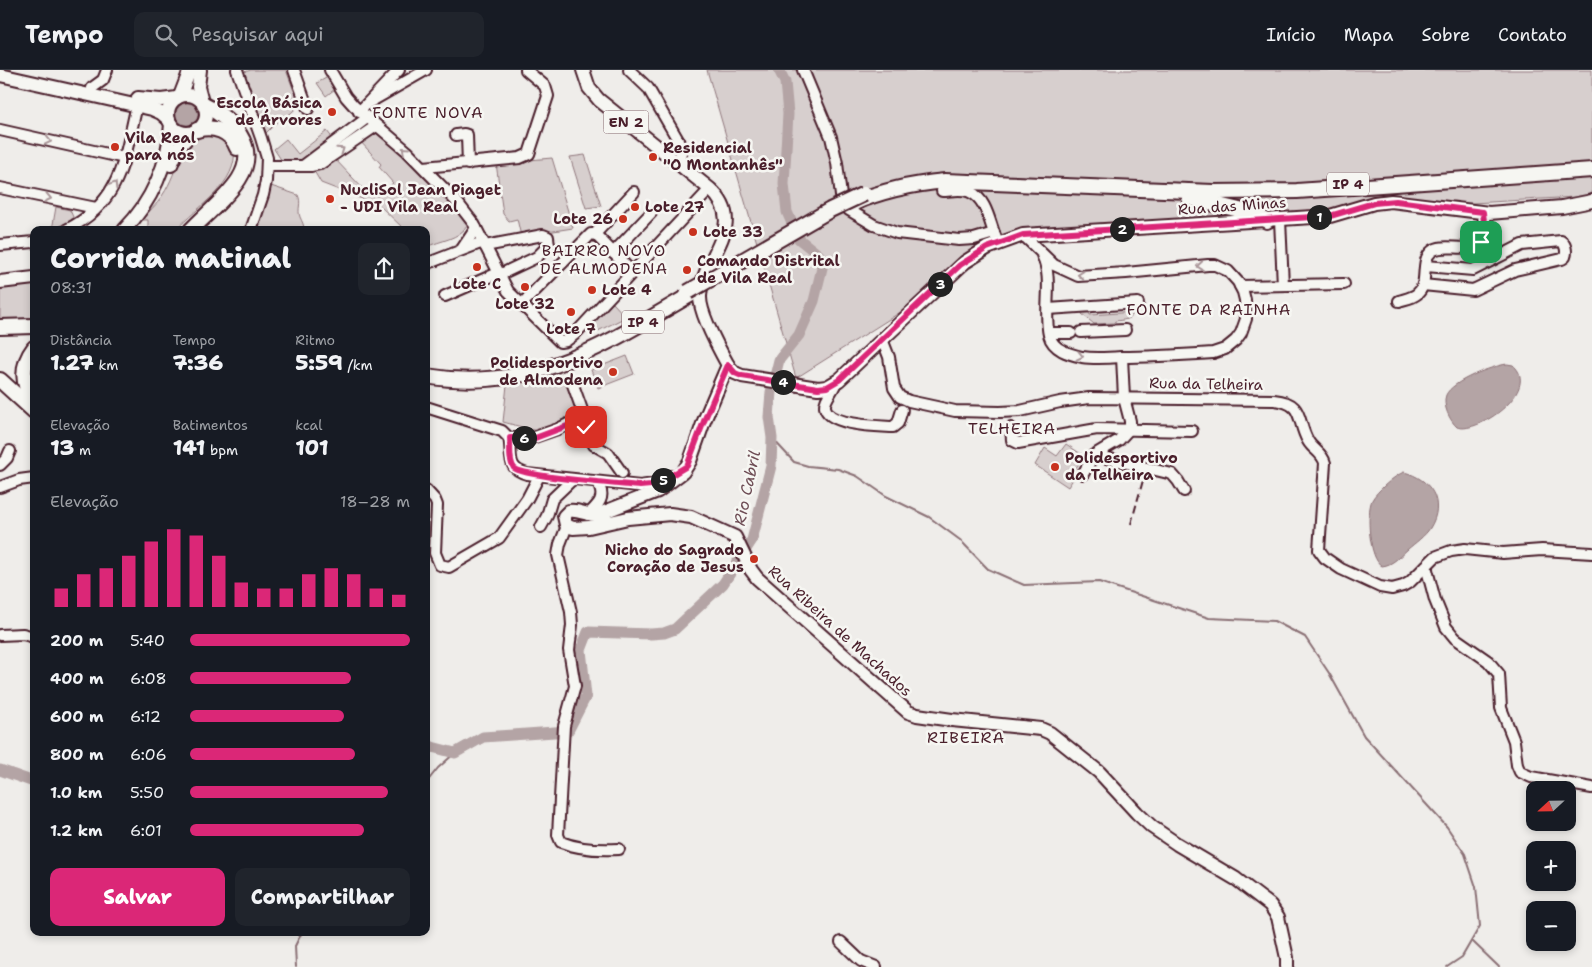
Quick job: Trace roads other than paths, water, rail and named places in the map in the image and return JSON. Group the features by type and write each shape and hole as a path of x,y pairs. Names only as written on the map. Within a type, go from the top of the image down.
{"highway":[{"path":"195,226 236,183 243,172 246,159 245,146 235,128 224,117 203,104"},
{"path":"187,226 230,180 237,168 238,162 238,148 232,137 211,128 195,131"},
{"name":"IP 4","path":"430,373 484,374 521,370 555,362 610,336 689,293 826,213 908,181 952,176 1254,187 1318,186 1592,165"},
{"name":"IP 4","path":"860,199 909,186 945,181 1213,192 1321,191 1592,170"},
{"path":"1082,186 1194,199 1273,220"},
{"path":"0,327 30,326"},
{"path":"0,331 30,331"},
{"path":"30,354 26,360 24,376 30,396"},
{"path":"0,380 30,407"}],"main road":[{"path":"8,70 144,99 161,100 192,95 203,104"},
{"path":"144,206 167,153 170,140 169,108 178,97 190,70"},
{"path":"127,226 157,194 177,149 203,124 206,117 198,87 200,70"},
{"name":"EN 2","path":"583,70 586,84 596,97 710,189 723,203 726,212 726,222 722,238 702,282 700,300 704,315 728,365"},
{"path":"0,75 156,110 182,132 195,131"},
{"name":"Rua das Minas","path":"836,382 960,265 996,238 1337,215 1374,203 1391,201 1483,212 1562,207 1592,200"},
{"path":"0,282 30,278"},
{"path":"567,526 564,518 569,511 576,510 588,515 599,514 658,491 678,476 687,466 728,365 735,373 745,376 824,388 836,382"},
{"name":"Rua Ribeira de Machados","path":"567,526 573,528 589,527 628,518 678,514 692,516 734,536 757,578 908,712 955,720 1043,729 1050,732 1099,772 1152,827 1236,879 1270,905 1278,917 1287,958 1287,967"}],"street":[{"path":"92,88 101,82 106,70"},
{"path":"239,70 266,152 267,166 261,204 253,226"},
{"path":"294,70 308,108"},
{"path":"330,70 346,97 376,126 424,167 457,202 475,226 508,291 554,338 562,342 574,335 710,189"},
{"path":"303,166 364,115 370,102 399,70"},
{"path":"370,102 426,70"},
{"path":"424,167 520,158 529,154 548,96 545,86 526,70"},
{"path":"629,70 648,88 680,144 680,165"},
{"path":"803,70 831,138 836,157 841,196 844,205 849,210 874,225 898,234 959,240 996,238 984,207 974,194 963,190 942,191"},
{"path":"72,226 96,208 117,181 125,158 137,105"},
{"path":"267,166 320,164 376,126"},
{"path":"0,130 125,158"},
{"path":"456,135 467,135 468,164"},
{"path":"0,188 96,208"},
{"path":"521,305 634,192"},
{"path":"613,252 651,212"},
{"path":"1399,301 1418,293 1423,285 1428,256 1435,250 1445,247 1467,248 1481,242 1485,232 1483,212"},
{"path":"1273,220 1283,285"},
{"path":"462,249 475,226"},
{"path":"430,262 462,249 484,244 543,235 548,237 549,245 540,255 445,296"},
{"path":"1023,235 1042,255 1057,267 1078,276 1215,265 1228,271 1240,286 1245,300 1246,318 1241,333 1230,345 1218,352 1088,358 1067,353 1055,346 1049,333 1046,270 1042,255"},
{"path":"590,236 613,252 632,272"},
{"path":"1423,285 1475,290 1515,270 1564,258 1566,254 1564,243 1561,241 1534,243 1518,246 1473,270 1426,266"},
{"path":"0,245 30,242"},
{"path":"1240,286 1344,284"},
{"path":"1048,309 1138,304"},
{"path":"1049,333 1125,330"},
{"name":"Rua da Telheira","path":"882,339 889,358 895,390 902,398 955,411 1020,411 1089,398 1274,400 1291,403 1298,412 1309,442 1320,454 1324,463 1318,546 1321,554 1329,562 1341,569 1386,589 1403,586 1416,577 1426,566"},
{"path":"1083,474 1094,455 1120,440 1130,428 1124,398 1122,357"},
{"path":"510,438 535,438 567,426 578,419 582,410 572,382"},
{"path":"836,382 825,407 830,415 837,419 860,424 893,427 898,423 902,410"},
{"path":"430,409 507,434 510,438 511,459 514,468 523,473 600,488 613,489 633,485"},
{"path":"578,419 586,426 595,446 609,455 622,473"},
{"path":"1011,428 1012,440 1018,443 1094,429 1130,428 1192,431"},
{"path":"0,465 8,456 10,450"},
{"path":"1094,455 1172,474 1184,491"},
{"path":"541,527 547,516 552,499 571,481 644,486 658,483 687,466"},
{"path":"430,494 437,505 435,556 440,565 449,567 499,538 527,498 539,476"},
{"path":"0,487 19,480 30,479"},
{"path":"588,515 601,500 600,488"},
{"path":"567,526 558,553 571,612 572,623 568,650 575,686 564,732 558,834 559,840 564,844 604,850 619,850"},
{"path":"1592,553 1534,550 1503,553 1458,550 1443,553 1435,557 1426,566 1435,600 1446,627 1455,638 1488,661 1498,674 1500,708 1514,741 1517,765 1520,772 1531,777 1592,788"},
{"path":"0,635 23,634 30,636"},
{"path":"841,942 861,961 876,967"}],"waterway":[{"name":"Rio Cabril","path":"430,746 455,753 483,737 568,731 586,696 581,650 588,632 651,634 664,633 675,629 723,584 752,540 771,466 772,438 769,417 771,392 779,360 799,335 814,301 822,268 819,255 799,239 787,212 784,184 788,114 785,82 779,70"},
{"path":"772,438 794,462 808,466 838,469 857,476 886,496 929,517 960,540 988,569 1024,585 1099,582 1209,618 1274,621 1305,637 1329,673 1364,736 1447,827 1465,854 1476,887 1480,926 1462,957 1447,967"},
{"path":"430,778 455,753"},
{"name":"Rio Cabril","path":"0,770 30,781"},
{"path":"296,967 295,946 300,936"},
{"path":"1472,941 1499,967"}],"railway":[{"path":"1131,524 1145,473"}],"place":[{"name":"Escola Básica de Árvores","path":"332,112"},
{"name":"Vila Real para nós","path":"115,147"},
{"name":"Residencial \"O Montanhês\"","path":"653,157"},
{"name":"NucliSol Jean Piaget - UDI Vila Real","path":"330,199"},
{"name":"Lote 27","path":"635,207"},
{"name":"Lote 26","path":"623,219"},
{"name":"Lote 33","path":"693,232"},
{"name":"Lote C","path":"477,267"},
{"name":"Comando Distrital de Vila Real","path":"687,270"},
{"name":"Lote 32","path":"525,287"},
{"name":"Lote 4","path":"592,290"},
{"name":"Lote 7","path":"571,312"},
{"name":"Polidesportivo de Almodena","path":"613,372"},
{"name":"Polidesportivo da Telheira","path":"1055,467"},
{"name":"Nicho do Sagrado Coração de Jesus","path":"754,559"}],"district":[{"name":"FONTE NOVA","path":"428,112"},
{"name":"BAIRRO NOVO DE ALMODENA","path":"604,259"},
{"name":"FONTE DA RAINHA","path":"1209,309"},
{"name":"TELHEIRA","path":"1012,428"},
{"name":"RIBEIRA","path":"966,737"}]}
